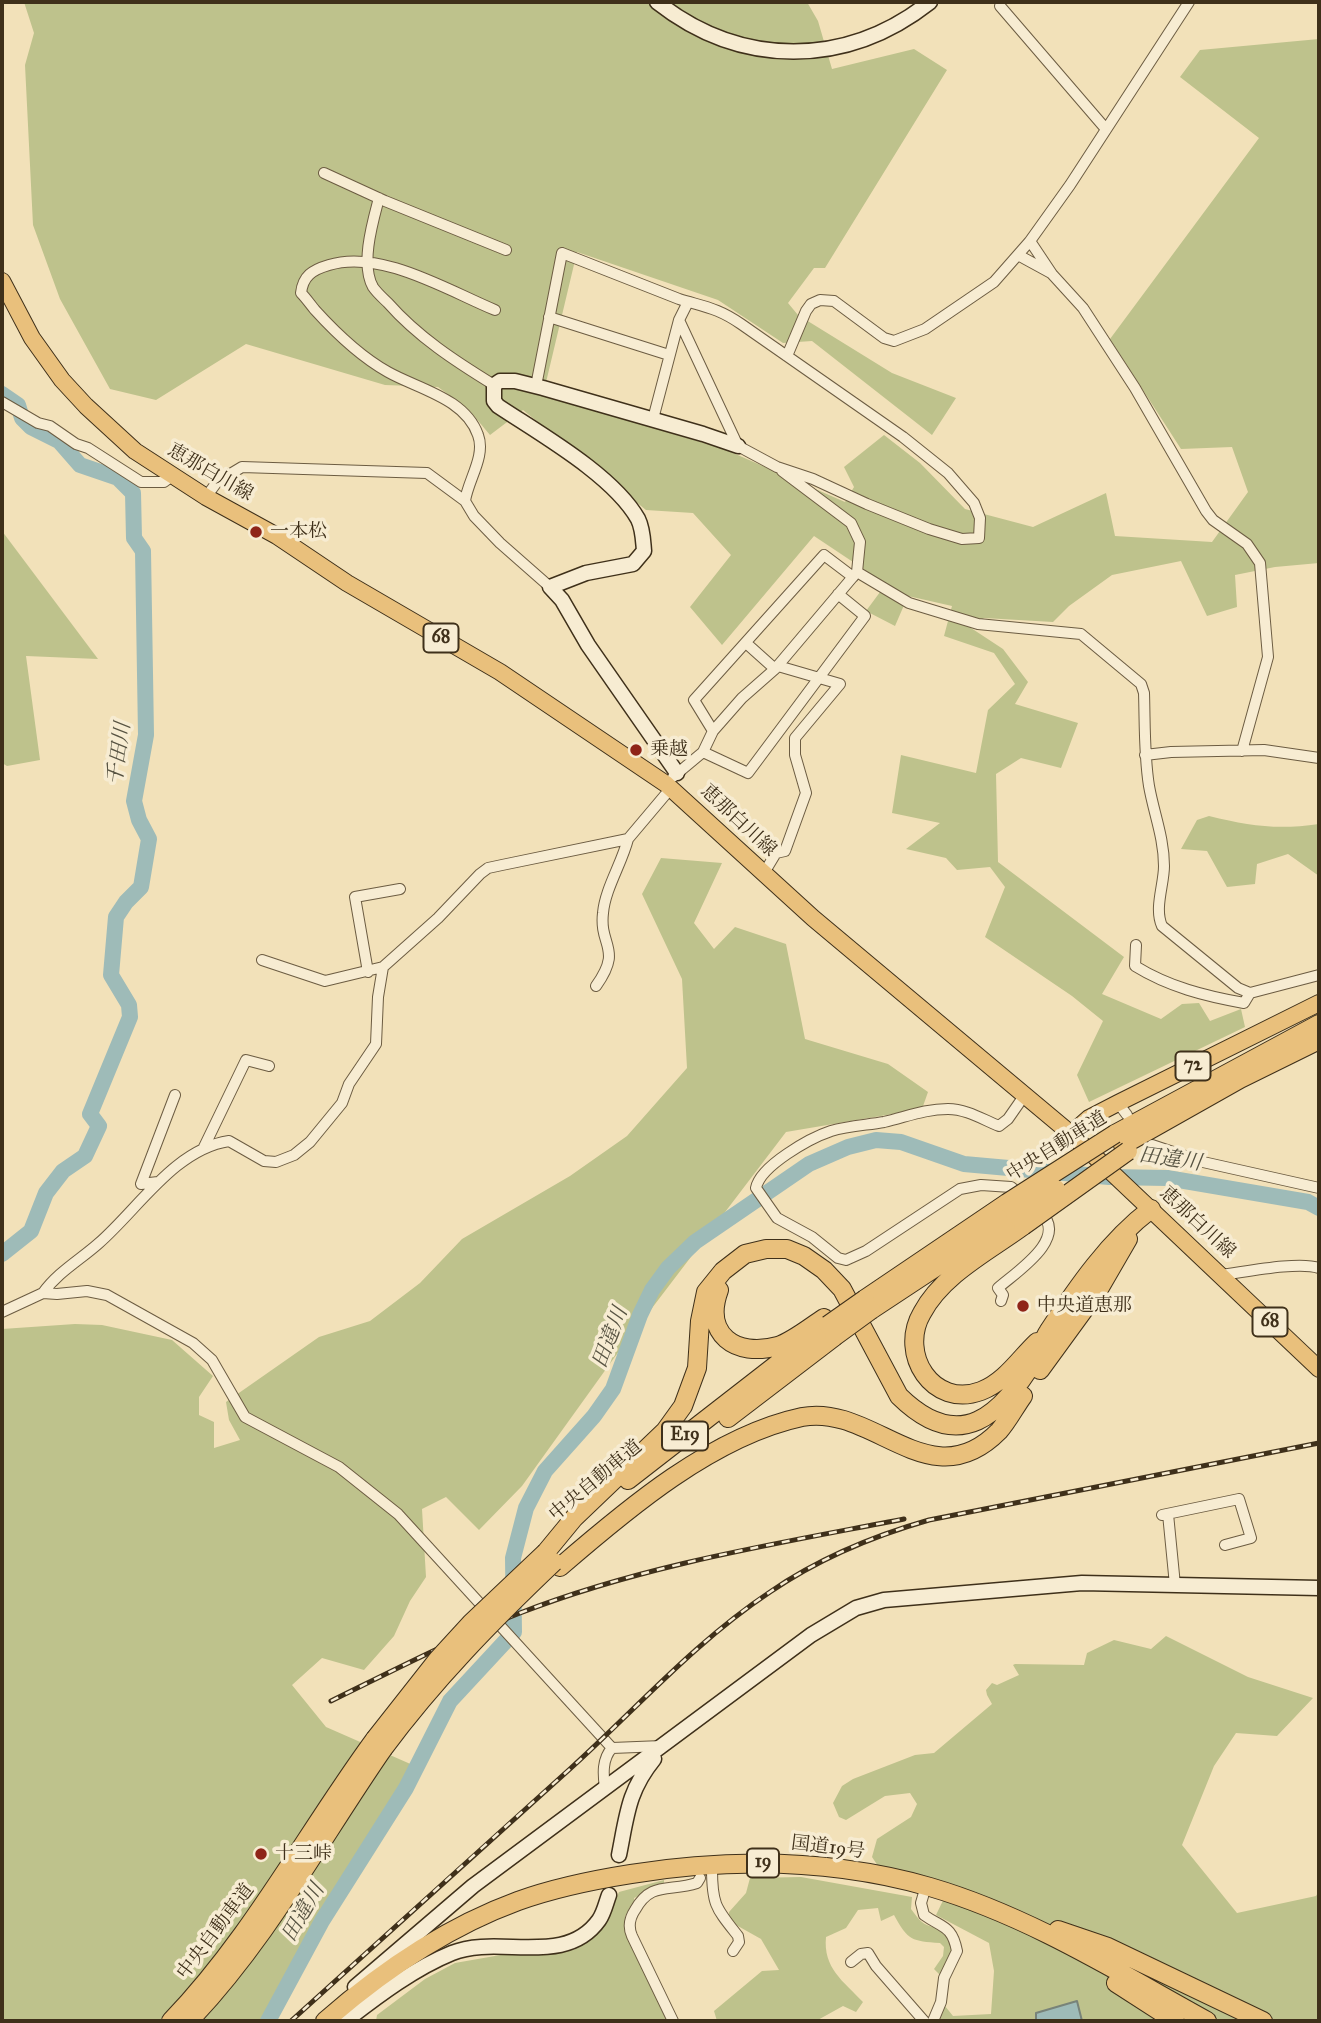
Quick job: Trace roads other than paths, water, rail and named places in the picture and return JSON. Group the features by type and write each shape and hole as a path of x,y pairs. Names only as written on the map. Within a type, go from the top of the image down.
{"highway":[{"name":"中央自動車道","path":"865,1301 1015,1214 1122,1144 1319,1024"},
{"path":"1151,1209 1132,1223 1104,1253 1046,1335 999,1381 972,1394 957,1393 936,1385 924,1375 915,1356 916,1324 933,1297 1015,1214 1122,1144 1240,1079 1319,1040"},
{"path":"553,1560 673,1477 767,1427 802,1418 830,1417 849,1422 921,1454 955,1456 974,1449 1002,1429 1044,1364 1099,1289 1121,1248 1151,1209"},
{"name":"中央自動車道","path":"171,2021 209,1979 379,1744 623,1484 829,1327 959,1234 1015,1214"},
{"path":"553,1560 574,1518 665,1431 683,1406 696,1368 700,1321 706,1292 723,1270 746,1254 766,1248 787,1249 804,1256 824,1270 842,1289 899,1396 927,1418 939,1422 954,1425 975,1423 997,1410 1009,1399 1030,1369 1046,1335"},
{"path":"829,1327 780,1345 751,1349 728,1341 719,1332 713,1306 718,1291 726,1280 748,1264 771,1257 790,1260 822,1278 833,1292 891,1398 914,1421 931,1430 970,1433 1010,1416"},
{"name":"中央自動車道","path":"189,2021 250,1947 422,1679 471,1623 553,1560"},
{"name":"国道19号","path":"325,2021 375,1980 449,1933 517,1901 603,1878 692,1865 761,1863 841,1868 896,1878 996,1911 1061,1941 1207,2021"},
{"name":"国道19号","path":"339,2021 386,1983 450,1941 496,1919 579,1890 652,1875 706,1873 748,1867 810,1870 925,1888 1059,1946 1196,2021"},
{"path":"975,1908 980,1914 1050,1945 1097,1971 1175,2021"},
{"path":"996,1911 1003,1909 1108,1947 1263,2021"}],"main road":[{"name":"恵那白川線","path":"2,281 32,338 62,380 135,451 206,497 277,536 347,583 500,672 671,781 813,918 1071,1134 1319,1369"},
{"name":"72","path":"1071,1134 1089,1118 1122,1109 1319,1003"}],"street":[{"path":"657,2 688,23 718,38 754,48 796,52 842,47 877,35 930,2"},
{"path":"788,356 806,312 811,304 820,300 834,301 884,338 894,341 925,329 994,282 1030,240 1091,155 1105,128 1133,90 1189,2"},
{"path":"1000,6 1105,128"},
{"path":"324,173 506,250"},
{"path":"379,198 372,225 368,260 373,286 398,315 425,340 494,385"},
{"path":"1030,240 1052,274 1083,308 1128,377 1206,511 1213,520 1247,544 1260,562 1268,657 1242,751"},
{"path":"536,386 562,253 688,302 706,305 725,313 788,356 903,437 948,473 974,503 980,518 979,538 961,539 929,529 813,479 777,467"},
{"path":"1017,255 1052,274"},
{"path":"465,501 481,448 473,425 443,397 386,371 352,345 301,293 302,284 318,269 343,260 368,260 394,267 495,310"},
{"path":"653,419 678,320 688,302"},
{"path":"549,317 669,355"},
{"path":"678,320 738,446"},
{"path":"494,385 500,381 515,381 536,386 738,446 777,467 851,523 860,542 855,574 776,668 742,698 713,731 704,752 671,781 628,839 603,913 610,954 606,971 596,986"},
{"path":"494,385 494,401 498,406 608,483 630,507 642,529 644,551 633,564 586,573 550,587"},
{"path":"2,402 29,418 50,426 141,482 164,482 172,476"},
{"path":"206,497 217,482 242,467 427,473 465,501 474,516 499,543 545,581 562,600 671,781"},
{"path":"713,731 694,700 824,555 909,603 978,624 1008,629 1075,632 1085,636 1141,684 1144,693 1145,755 1149,787 1163,839 1164,877 1159,912 1162,926 1238,988 1250,993 1319,975"},
{"path":"704,752 748,773 865,617 838,594"},
{"path":"746,643 776,668 840,684 795,738 795,755 806,793 785,851 776,853 764,873"},
{"path":"1145,755 1264,750 1319,758"},
{"path":"262,960 325,981 368,972 383,967 488,868 628,839"},
{"path":"368,972 355,897 400,890"},
{"path":"1136,945 1135,966 1167,983 1198,995 1244,1003 1250,993"},
{"path":"43,1293 51,1282 107,1236 142,1202 158,1182 204,1147 229,1141 264,1161 276,1162 294,1155 310,1142 342,1103 349,1084 376,1044 378,997 383,967"},
{"path":"204,1147 246,1060 269,1066"},
{"path":"158,1182 141,1184 175,1095"},
{"path":"1001,1301 1003,1295 998,1288 1045,1245 1049,1225 1046,1217 1011,1187 981,1185 960,1189 866,1251 846,1260 838,1258 812,1237 776,1218 756,1188 761,1174 809,1141 833,1130 886,1121 922,1111 949,1109 961,1110 999,1126 1008,1119 1024,1096"},
{"path":"1152,1145 1203,1162 1319,1188"},
{"path":"1221,1275 1296,1266 1319,1268"},
{"path":"2,1312 43,1293 86,1291 107,1295 193,1343 212,1360 245,1417 339,1468 382,1499 421,1538 612,1748"},
{"path":"1175,1585 1165,1515 1238,1499 1251,1538 1225,1545"},
{"path":"317,2021 472,1886 811,1635 870,1603 1082,1583 1319,1588"},
{"path":"609,1786 603,1776 606,1754 612,1748 662,1746"},
{"path":"619,1854 630,1798 662,1746"},
{"path":"609,1786 626,1786 630,1798"},
{"path":"706,1873 715,1905 738,1936 739,1942 733,1951"},
{"path":"673,2021 632,1936 629,1922 645,1895 662,1888 696,1883 706,1873"},
{"path":"925,1888 920,1903 923,1915 945,1926 951,1933 957,1951 944,1978 941,2002 933,2021"},
{"path":"339,2021 348,2019 410,1976 454,1952 484,1947 562,1945 581,1938 600,1919 609,1895"},
{"path":"851,1962 861,1954 867,1954 924,2021"}],"water":[{"path":"1077,2001 1082,2021 1036,2021 1036,2013"}],"waterway":[{"name":"千田川","path":"2,394 18,405 22,418 31,427 59,441 80,465 118,478 133,493 134,538 143,551 146,735 134,801 139,820 149,839 141,887 116,917 111,975 129,1005 130,1017 90,1114 99,1126 85,1156 63,1171 46,1193 31,1231 2,1254"},
{"name":"田違川","path":"268,2021 322,1921 406,1788 450,1701 514,1632 513,1558 526,1508 545,1471 594,1416 613,1389 652,1290 668,1268 695,1242 809,1164 848,1147 876,1140 901,1142 964,1164 1109,1177 1167,1178 1308,1202 1319,1208"}],"railway":[{"path":"291,2021 717,1632 770,1592 807,1569 867,1541 929,1520 1319,1443"},
{"path":"331,1701 472,1633 567,1596 710,1557 904,1519"}],"place":[{"name":"一本松","path":"256,532"},
{"name":"乗越","path":"636,750"},
{"name":"中央道恵那","path":"1023,1306"},
{"name":"十三峠","path":"261,1854"}]}
